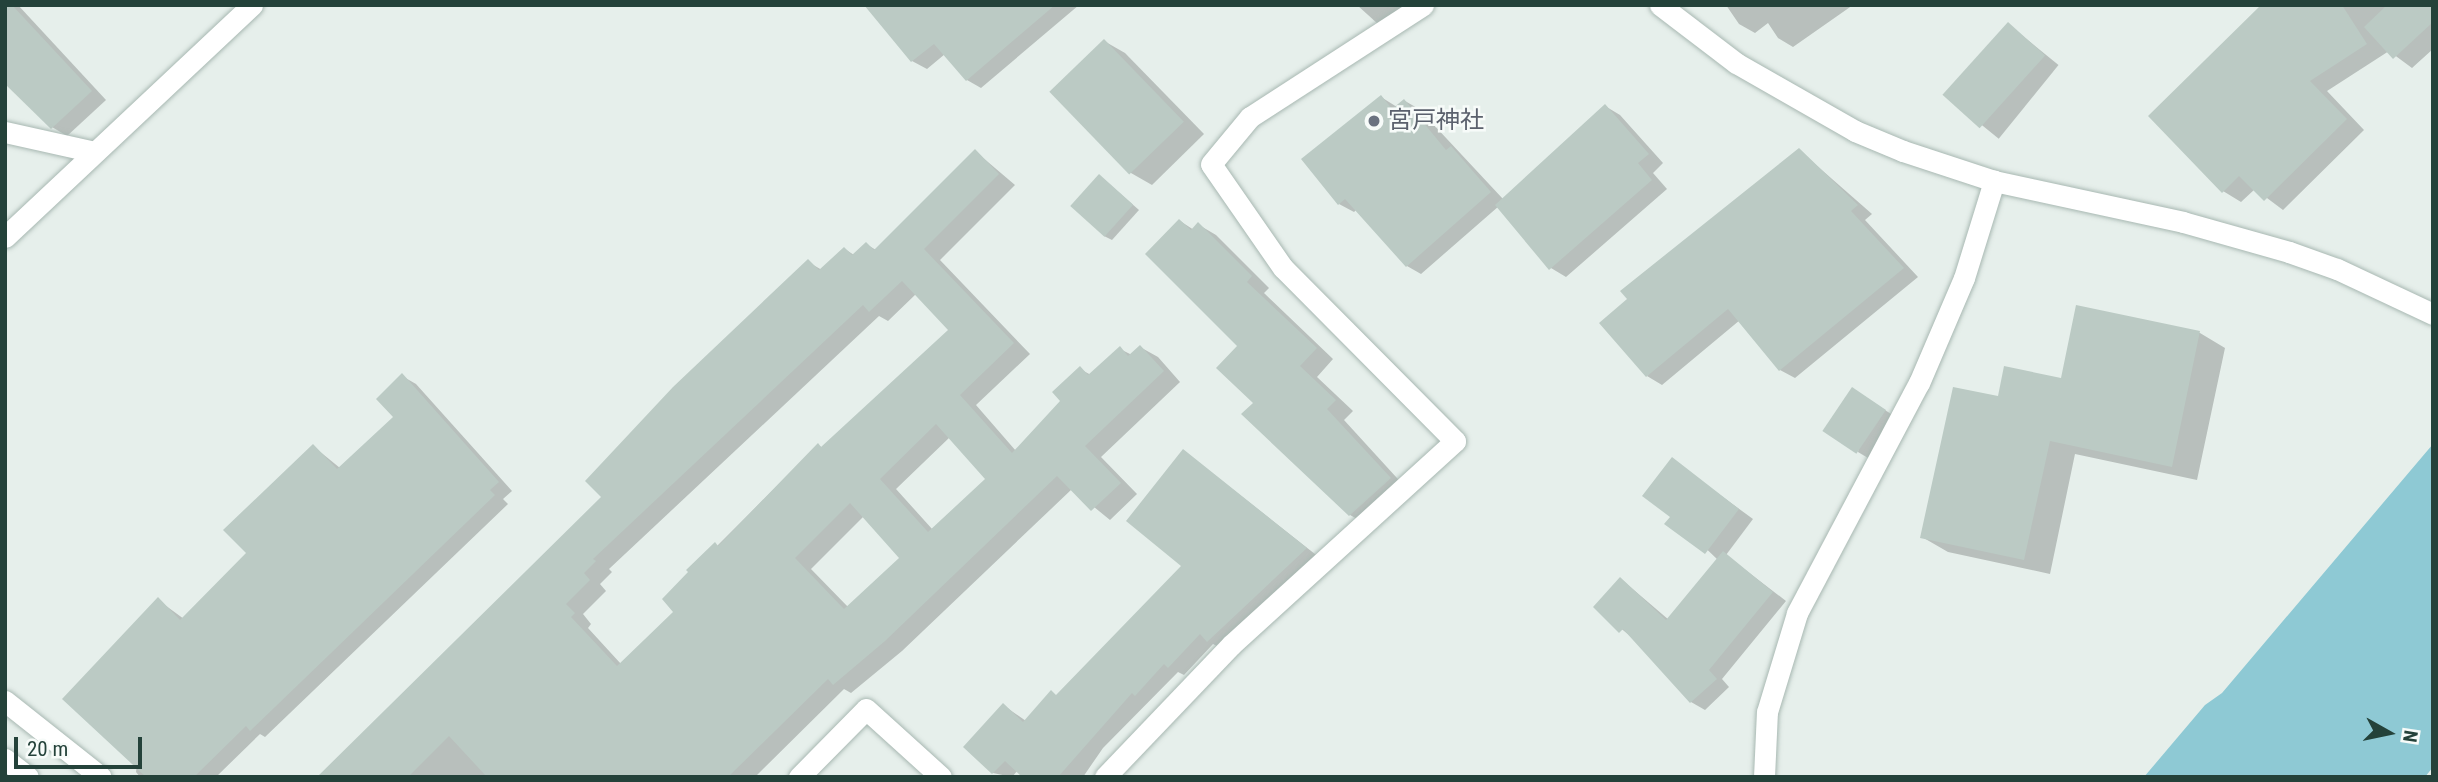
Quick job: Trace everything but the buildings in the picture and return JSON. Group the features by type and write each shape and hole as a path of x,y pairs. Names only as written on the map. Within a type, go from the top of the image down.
{"street":[{"path":"5,236 252,5"},
{"path":"1105,777 1231,645 1455,441 1283,268 1210,164 1250,117 1423,5"},
{"path":"1660,5 1736,63 1855,131 1994,181 2183,222 2289,252 2433,314"},
{"path":"5,132 95,152"},
{"path":"1764,777 1767,712 1797,613 1919,383 1964,278 1994,181"},
{"path":"5,701 101,777"},
{"path":"799,777 866,709 941,777"},
{"path":"5,759 28,777"}],"water":[{"path":"2433,444 2433,767 2425,777 2144,777 2205,705 2222,693"}],"place":[{"name":"宮戸神社","path":"1374,121"}]}
